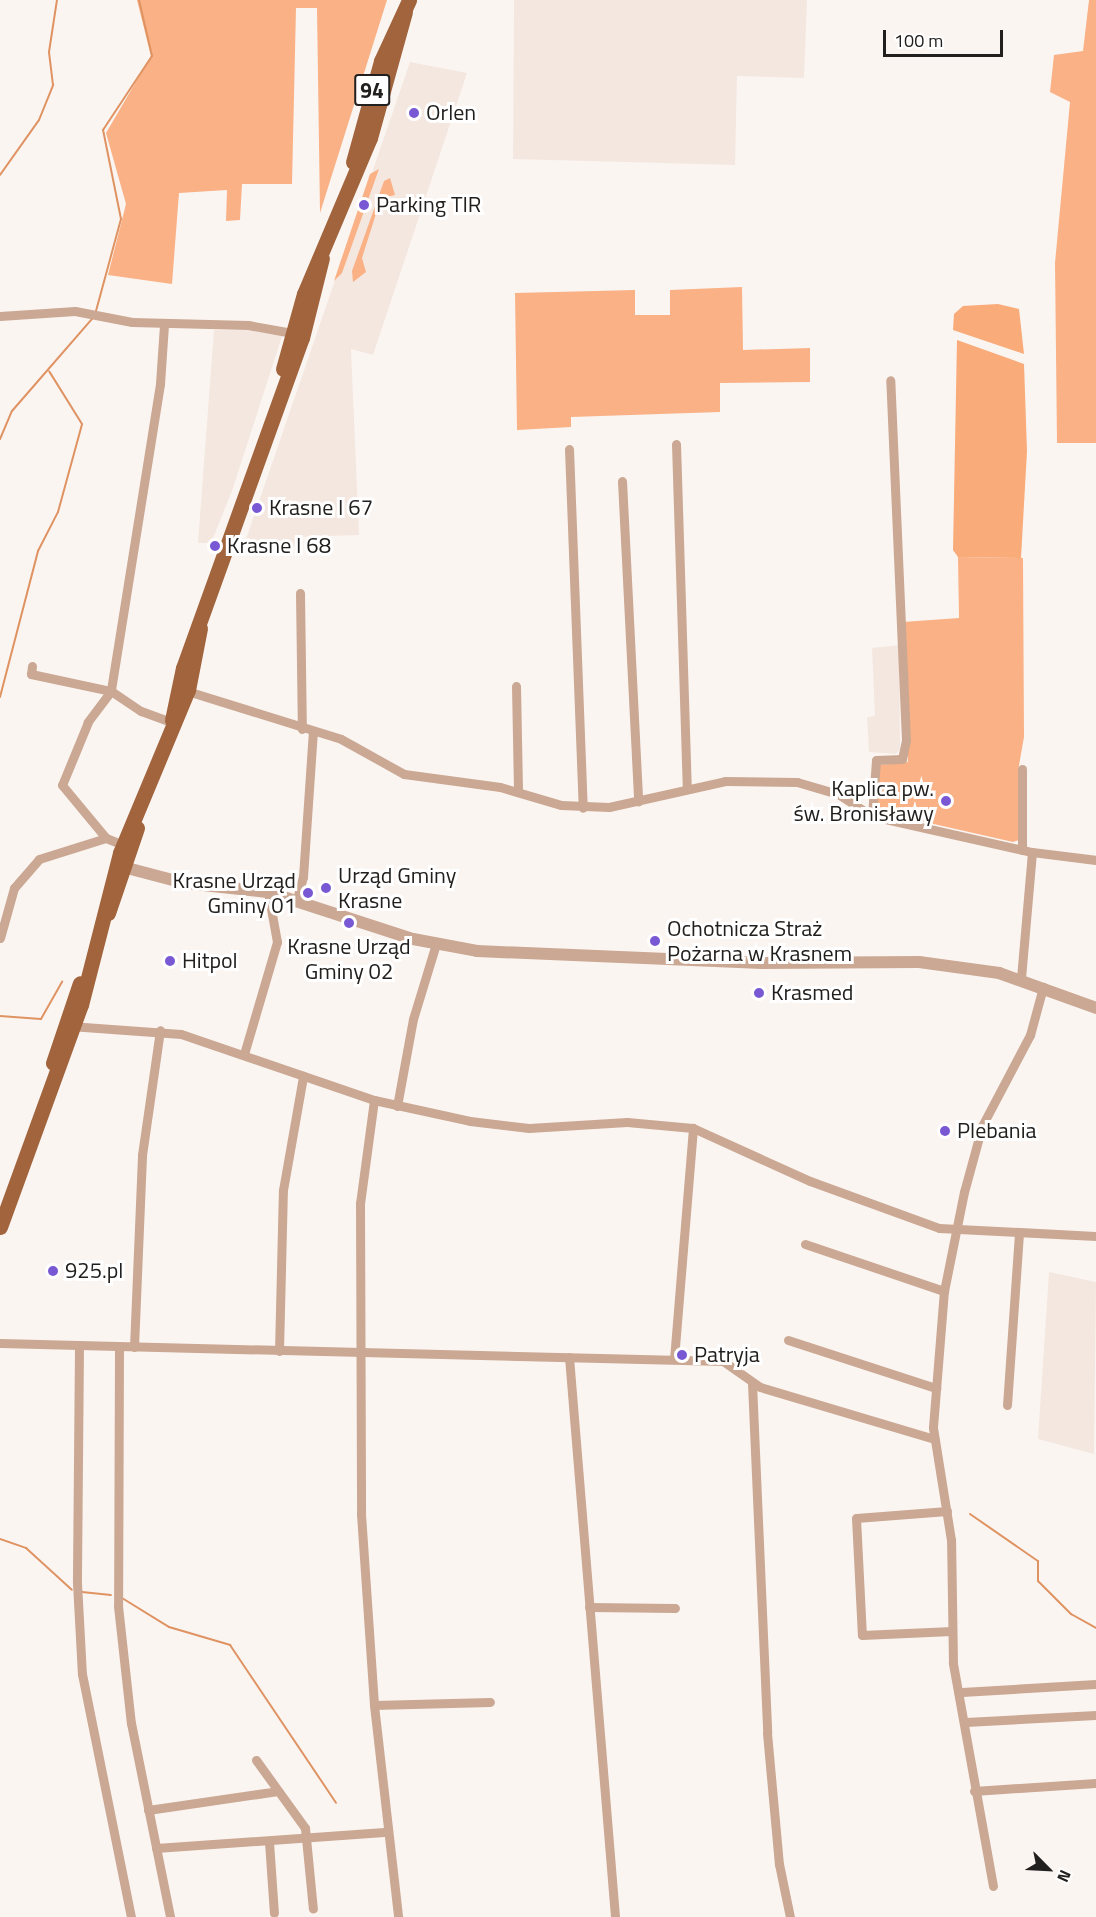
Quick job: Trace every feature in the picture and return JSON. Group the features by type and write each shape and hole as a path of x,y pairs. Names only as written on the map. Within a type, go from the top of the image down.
{"main road":[{"name":"94","path":"272,416 292,333 322,258 352,171 388,84 407,6"},
{"name":"94","path":"171,721 173,697 200,628 272,416 302,338 322,258"},
{"name":"94","path":"101,926 127,868 139,815 171,721 188,690 200,628"},
{"name":"94","path":"0,1227 50,1080 75,1023 112,878 122,849 139,815"},
{"name":"94","path":"50,1080 59,1035 71,1001 88,968"}],"street":[{"path":"0,316 86,314 164,325 248,326 292,333"},
{"path":"127,868 122,849 106,838 62,785 88,722 111,691 160,384 164,325"},
{"path":"872,816 876,760 902,759 906,740 890,380"},
{"path":"676,444 687,787"},
{"path":"569,449 583,808"},
{"path":"622,482 638,802"},
{"path":"300,593 302,729"},
{"path":"32,666 31,674 111,691 141,711 171,721"},
{"path":"183,668 188,690"},
{"path":"516,686 518,792"},
{"path":"173,697 188,690 302,729 341,739 404,774 518,792 583,808 638,802 687,787 752,780 796,782 838,794 872,816 1027,851 1096,860"},
{"path":"297,899 303,877 313,731"},
{"path":"1021,978 1027,851 1022,769"},
{"path":"0,938 22,873 54,852 106,838"},
{"path":"112,878 127,868 184,884 267,892 297,899 436,944 495,952 762,963 919,962 1021,978 1096,1008"},
{"path":"244,1054 277,942 267,892"},
{"path":"397,1106 413,1019 436,944"},
{"path":"993,1886 974,1791 962,1692 953,1663 947,1510 934,1439 936,1388 945,1291 955,1231 982,1126 1030,1035 1043,987"},
{"path":"71,1001 75,1023"},
{"path":"59,1035 75,1023 160,1030 244,1054 374,1100 397,1106 529,1128 627,1122 693,1128 810,1180 955,1231 1096,1236"},
{"path":"134,1347 142,1155 160,1030"},
{"path":"279,1350 284,1190 303,1076"},
{"path":"374,1100 360,1203 358,1352 374,1705 398,1917"},
{"path":"674,1359 693,1128"},
{"path":"1007,1406 1019,1234"},
{"path":"805,1244 945,1291"},
{"path":"789,1340 936,1388"},
{"path":"0,1343 723,1361 752,1383 934,1439"},
{"path":"79,1346 81,1663 131,1917"},
{"path":"118,1347 118,1606 148,1810 171,1917"},
{"path":"569,1357 615,1917"},
{"path":"752,1383 748,1400 767,1733 779,1864 790,1917"},
{"path":"947,1510 856,1518 862,1635 952,1631"},
{"path":"589,1607 675,1608"},
{"path":"962,1692 1096,1684"},
{"path":"374,1705 490,1702"},
{"path":"966,1722 1096,1714"},
{"path":"256,1760 305,1828 314,1909"},
{"path":"974,1791 1096,1783"},
{"path":"148,1810 278,1791"},
{"path":"156,1848 387,1832"},
{"path":"268,1842 274,1913"}],"shaded area":[{"path":"137,0 387,0 320,213 317,8 296,8 292,184 242,184 240,220 226,221 227,190 179,193 172,284 108,275 126,204 106,133 151,56"},
{"path":"514,0 807,0 804,78 737,76 735,165 513,159"},
{"path":"1089,0 1096,0 1096,443 1057,443 1055,263 1070,102 1050,92 1054,55 1083,51"},
{"path":"410,62 467,73 373,355 351,349 359,535 299,537 299,547 244,545"},
{"path":"379,169 342,273 334,281 370,174"},
{"path":"390,178 395,195 381,198 362,258 366,272 353,282 352,271 384,181"},
{"path":"742,287 743,350 810,348 810,382 720,383 720,412 571,417 571,427 517,430 515,293 635,290 635,315 670,315 670,290"},
{"path":"998,304 1019,309 1024,354 953,330 954,314 963,306"},
{"path":"214,330 284,330 232,491 211,543 198,543"},
{"path":"957,340 1024,364 1027,451 1021,558 958,557 953,550"},
{"path":"958,557 1023,558 1024,737 1018,771 1019,840 1013,842 881,812 876,802 880,765 908,762 903,622 959,618"},
{"path":"899,645 900,749 896,754 869,752 867,717 875,716 872,648"},
{"path":"1049,1272 1096,1282 1094,1454 1038,1439"}],"waterway":[{"path":"0,175 39,120 53,85 49,52 57,0"},
{"path":"96,311 121,219 103,130 152,56 139,0"},
{"path":"0,439 12,411 92,319"},
{"path":"0,697 38,551 58,512 82,424 49,371"},
{"path":"0,1016 41,1019 62,982"},
{"path":"970,1514 1038,1561 1038,1581 1071,1614 1096,1628"},
{"path":"0,1539 26,1548 72,1590"},
{"path":"82,1592 111,1595"},
{"path":"122,1598 169,1627 230,1645 336,1803"}],"place":[{"name":"Orlen","path":"414,113"},
{"name":"Parking TIR","path":"364,205"},
{"name":"Krasne I 67","path":"257,508"},
{"name":"Krasne I 68","path":"215,546"},
{"name":"Kaplica pw. św. Bronisławy","path":"946,801"},
{"name":"Urząd Gminy Krasne","path":"326,888"},
{"name":"Krasne Urząd Gminy 01","path":"308,893"},
{"name":"Krasne Urząd Gminy 02","path":"349,923"},
{"name":"Ochotnicza Straż Pożarna w Krasnem","path":"655,941"},
{"name":"Hitpol","path":"170,961"},
{"name":"Krasmed","path":"759,993"},
{"name":"Plebania","path":"945,1131"},
{"name":"925.pl","path":"53,1271"},
{"name":"Patryja","path":"682,1355"}]}
